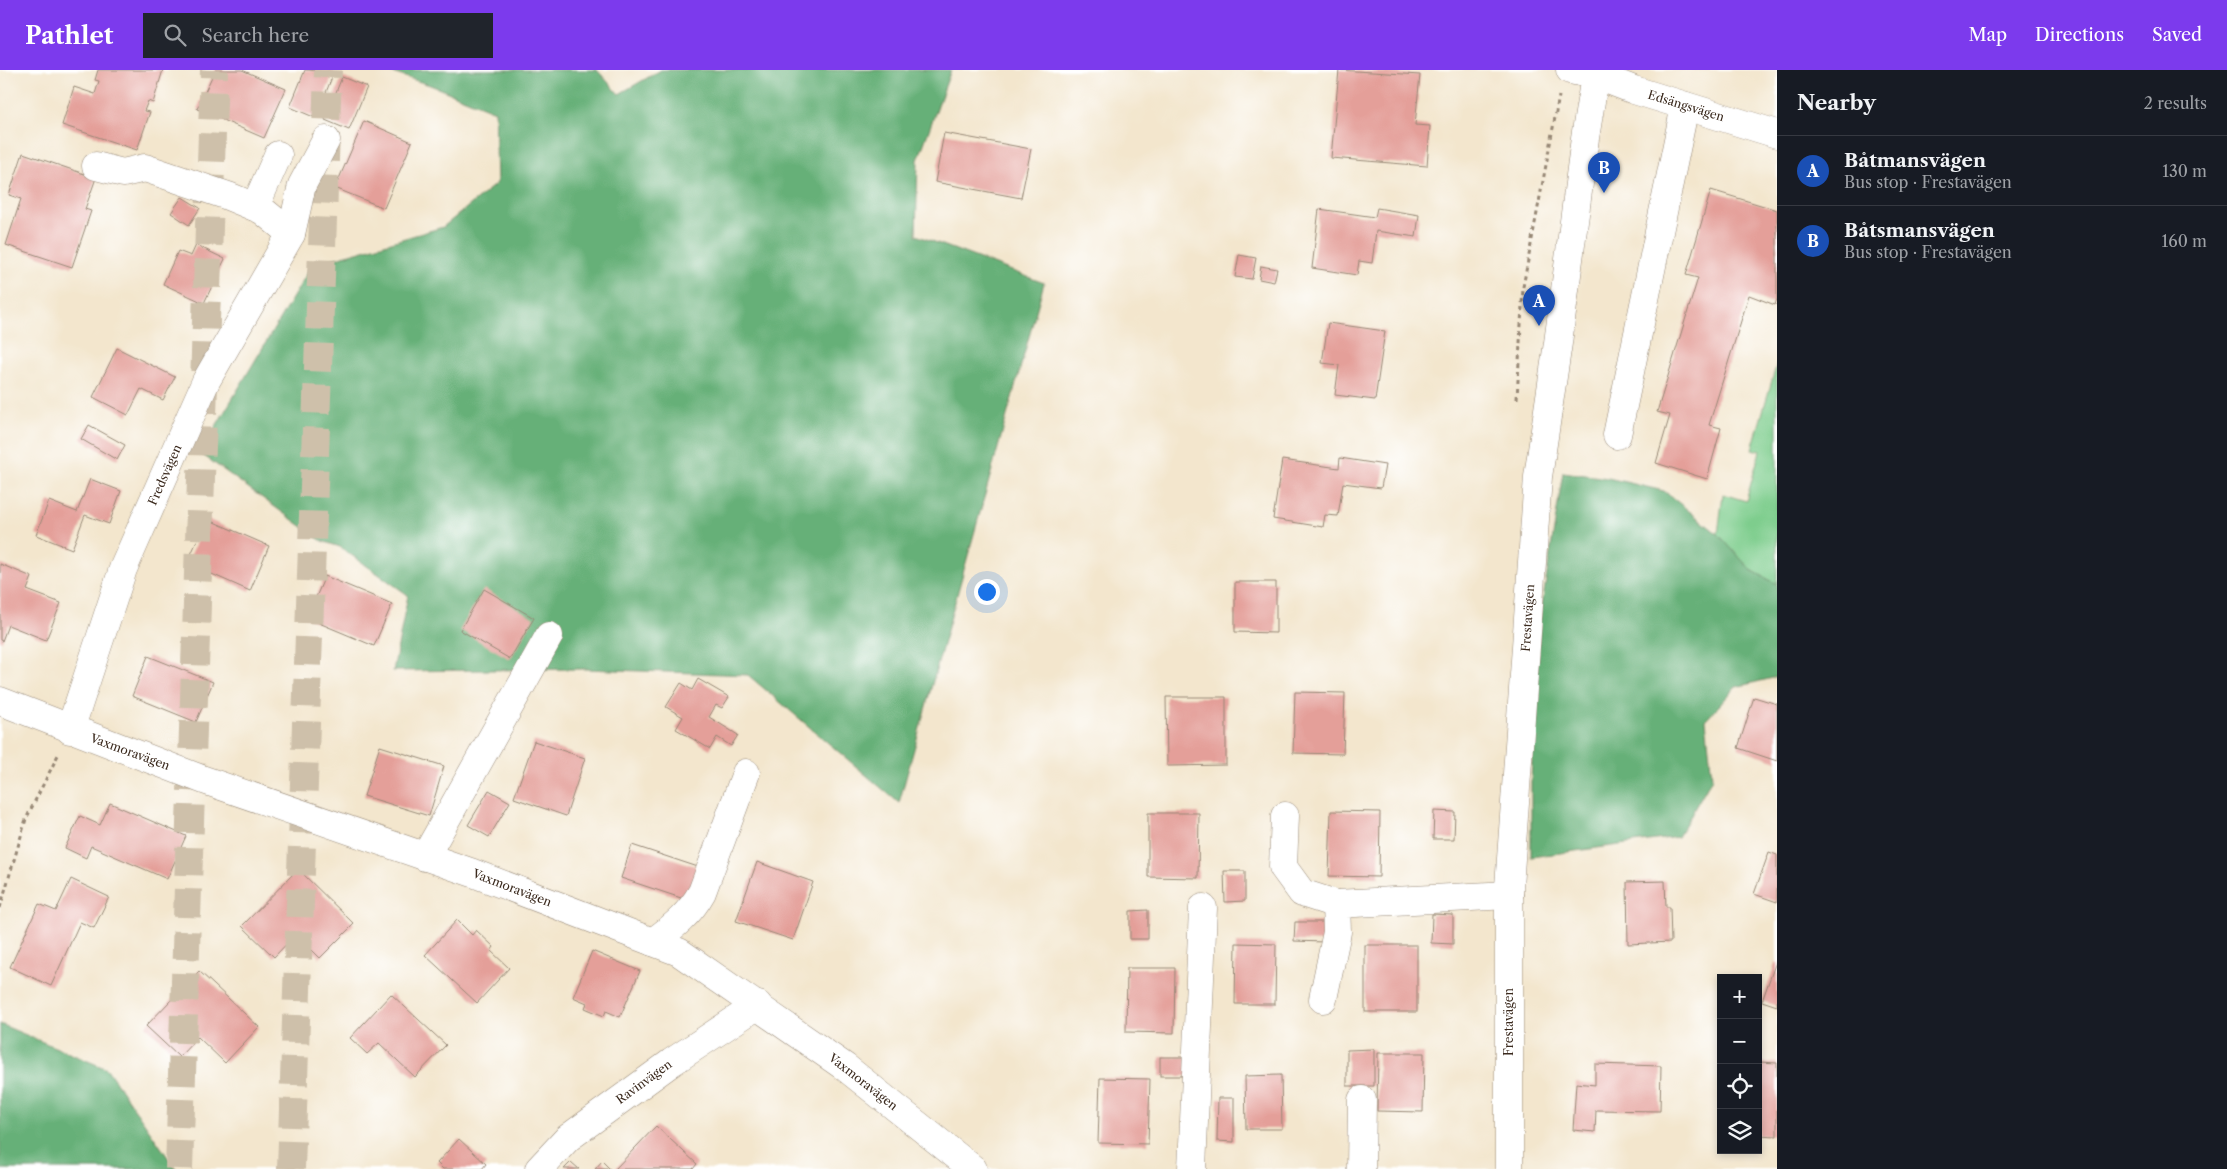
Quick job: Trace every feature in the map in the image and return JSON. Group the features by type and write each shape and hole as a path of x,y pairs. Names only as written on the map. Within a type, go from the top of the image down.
{"street":[{"name":"Edsängsvägen","path":"1587,72 1685,106 1777,134"},
{"name":"Frestavägen","path":"1509,1169 1509,895 1538,477 1558,342 1584,138 1587,72"},
{"path":"1617,435 1685,106"},
{"name":"Fredsvägen","path":"70,730 123,569 202,390 291,234 302,185 326,140"},
{"path":"255,207 278,155"},
{"path":"96,166 123,173 145,168 262,210 291,234"},
{"path":"426,856 549,636"},
{"name":"Vaxmoravägen","path":"0,701 70,730 204,780 426,856 679,952 758,1005 845,1068 973,1169"},
{"path":"653,942 694,907 702,892 746,772"},
{"path":"1285,816 1283,867 1302,893 1336,904 1509,895"},
{"path":"1323,999 1336,932 1336,904"},
{"path":"1192,1169 1203,908"},
{"name":"Ravinvägen","path":"539,1169 568,1138 672,1062 758,1005"},
{"path":"1360,1169 1362,1100"}],"path":[{"path":"0,908 26,820 70,730"}],"green space":[{"path":"383,70 597,70 619,94 661,70 951,70 918,160 916,235 1044,283 899,803 748,675 585,669 393,671 408,595 340,547 322,541 200,453 312,265 443,227 497,183 495,111 430,85"},
{"path":"1777,363 1777,584 1751,570 1718,534 1723,494 1746,501 1760,451 1752,449"},
{"path":"1563,472 1608,478 1664,491 1718,534 1751,570 1777,584 1777,677 1736,687 1706,720 1712,778 1678,837 1531,857 1531,780 1540,618"},
{"path":"0,1024 107,1069 176,1169 0,1169"}],"building":[{"path":"98,70 163,70 153,103 148,101 144,111 150,112 137,150 62,125 74,87 95,94 99,81 95,80"},
{"path":"215,70 242,70 286,89 264,138 197,109"},
{"path":"305,70 334,72 316,118 290,107"},
{"path":"1339,70 1420,75 1415,125 1430,126 1427,166 1331,158"},
{"path":"342,77 367,87 349,130 325,120"},
{"path":"364,121 412,142 384,208 335,188"},
{"path":"944,133 1031,149 1021,198 935,182"},
{"path":"23,153 96,178 85,209 91,211 72,267 6,245 21,199 9,195"},
{"path":"1711,190 1777,210 1777,299 1775,305 1749,295 1709,425 1721,428 1707,479 1656,463 1670,415 1657,412 1698,278 1686,275"},
{"path":"182,197 200,208 189,225 171,213"},
{"path":"1377,208 1419,215 1416,237 1376,231 1372,263 1359,261 1357,275 1312,268 1319,209 1375,217"},
{"path":"196,245 225,259 204,303 163,284 178,251 191,256"},
{"path":"1239,255 1256,258 1252,279 1235,277"},
{"path":"1261,266 1277,269 1274,282 1259,279"},
{"path":"1328,323 1385,331 1375,400 1335,395 1339,365 1322,363"},
{"path":"117,348 175,377 163,400 141,389 128,415 93,397"},
{"path":"89,425 125,445 117,460 81,439"},
{"path":"1340,458 1385,465 1381,488 1343,483 1338,516 1325,515 1323,527 1273,519 1282,460 1339,468"},
{"path":"90,479 121,491 109,524 85,515 72,549 36,535 49,501 77,512"},
{"path":"207,519 269,546 250,591 187,563"},
{"path":"0,564 32,577 27,590 61,603 46,640 8,625 2,641 0,640"},
{"path":"325,576 392,604 374,646 307,618"},
{"path":"1235,582 1276,582 1276,633 1235,632"},
{"path":"484,589 534,618 510,659 460,630"},
{"path":"148,656 213,682 196,722 132,696"},
{"path":"698,679 729,697 722,708 716,705 709,717 738,735 731,746 717,737 710,749 676,729 683,717 666,707 681,683 692,690"},
{"path":"1295,692 1345,693 1343,754 1293,753"},
{"path":"1166,697 1226,697 1226,765 1167,766"},
{"path":"1754,697 1777,704 1777,761 1738,748"},
{"path":"534,741 585,758 566,816 514,798"},
{"path":"380,746 444,766 429,816 364,796"},
{"path":"489,790 510,802 489,837 468,825"},
{"path":"110,803 186,836 167,879 91,846 86,858 65,848 80,816 100,825"},
{"path":"1331,811 1380,812 1379,877 1329,876"},
{"path":"1434,811 1455,812 1454,839 1433,839"},
{"path":"1148,813 1199,813 1198,878 1148,877"},
{"path":"632,845 701,868 690,901 621,878"},
{"path":"1769,852 1777,855 1777,902 1754,894"},
{"path":"757,862 813,882 793,940 736,921"},
{"path":"298,869 354,924 320,958 296,934 274,957 242,926"},
{"path":"1224,871 1245,871 1245,901 1225,902"},
{"path":"71,879 109,897 94,928 80,922 51,986 10,967 39,904 56,911"},
{"path":"1665,881 1666,907 1670,907 1671,942 1628,944 1627,882"},
{"path":"1148,910 1148,939 1130,939 1130,911"},
{"path":"1432,914 1453,915 1453,944 1431,943"},
{"path":"457,920 472,935 476,930 494,947 491,951 509,968 477,1003 425,955"},
{"path":"1295,922 1324,922 1324,942 1294,941"},
{"path":"1236,943 1276,944 1275,1004 1235,1004"},
{"path":"1365,945 1417,945 1417,1012 1365,1012"},
{"path":"592,951 640,971 620,1017 606,1011 604,1016 585,1008 587,1003 573,997"},
{"path":"1777,959 1777,1006 1762,1001"},
{"path":"1127,968 1175,968 1174,1033 1126,1032"},
{"path":"199,971 259,1027 225,1063 198,1037 179,1057 146,1026"},
{"path":"391,994 446,1045 415,1077 379,1043 367,1054 350,1038"},
{"path":"1374,1049 1374,1086 1347,1086 1347,1050"},
{"path":"1378,1053 1424,1053 1423,1112 1377,1111"},
{"path":"1160,1057 1188,1057 1188,1076 1160,1076"},
{"path":"1762,1062 1777,1063 1777,1136 1762,1135"},
{"path":"1595,1064 1661,1066 1660,1111 1596,1110 1595,1132 1573,1130 1576,1083 1595,1085"},
{"path":"1281,1075 1282,1129 1246,1129 1245,1076"},
{"path":"1100,1078 1150,1079 1148,1144 1098,1143"},
{"path":"1218,1098 1234,1098 1234,1142 1217,1141"},
{"path":"656,1126 697,1164 693,1169 615,1169"},
{"path":"459,1139 486,1164 482,1169 443,1169 437,1163"},
{"path":"602,1161 610,1169 595,1169"},
{"path":"571,1162 579,1169 564,1169"}],"tunnel":[{"path":"179,1169 214,70"},
{"path":"291,1169 328,70"}],"place":[{"name":"Båtsmansvägen","path":"1604,193"},
{"name":"Båtmansvägen","path":"1539,326"}]}
